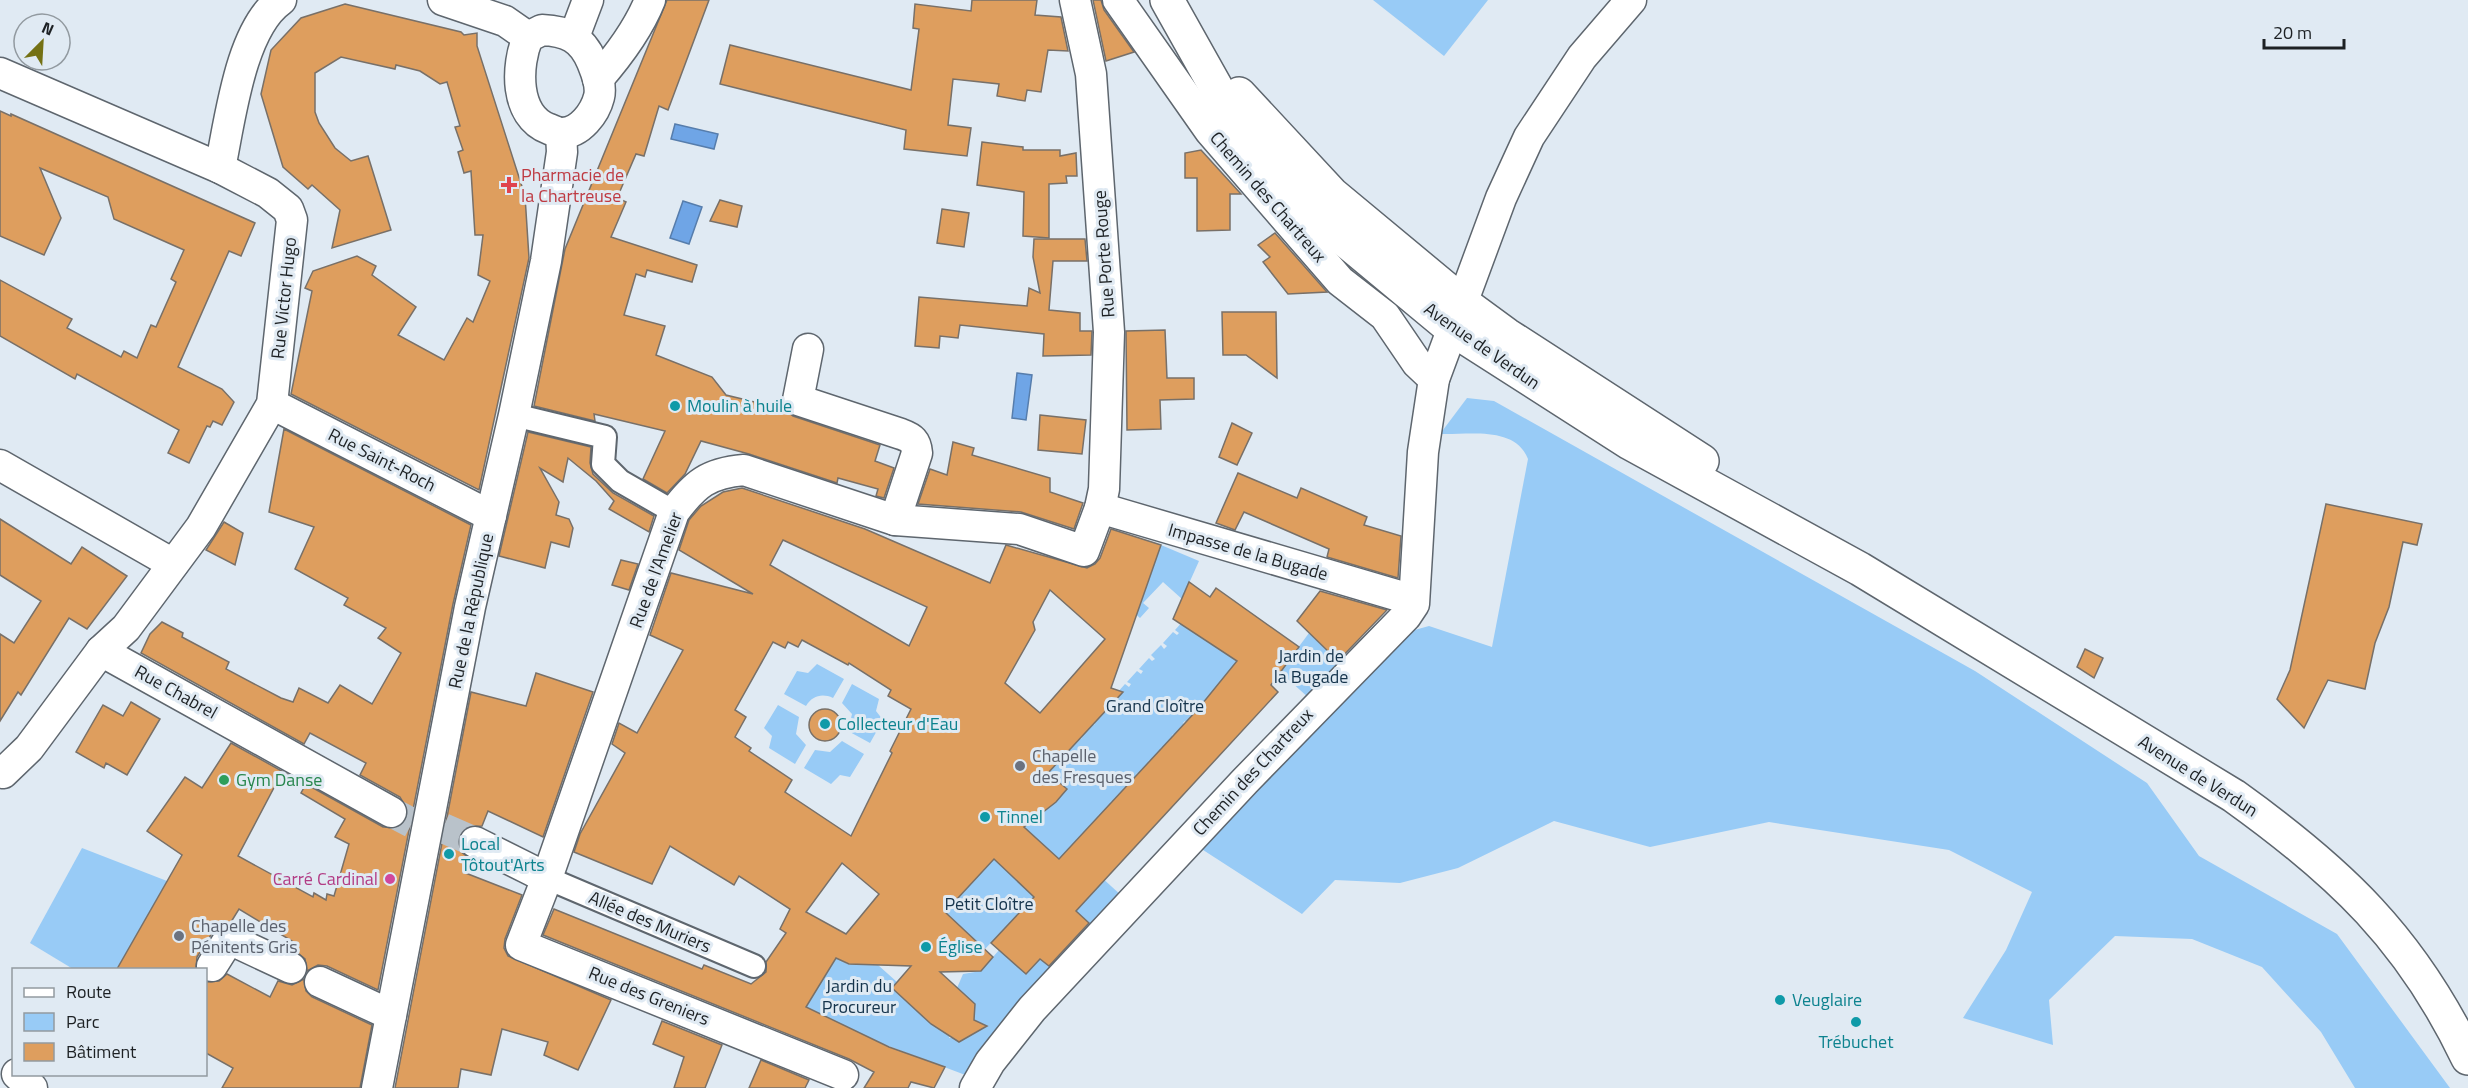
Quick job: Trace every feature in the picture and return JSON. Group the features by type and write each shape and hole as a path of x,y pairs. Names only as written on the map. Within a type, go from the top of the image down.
{"main road":[{"name":"Avenue de Verdun","path":"1167,0 1221,98 1261,157 1317,217 1630,443 1860,569 2234,796 2287,834 2341,879 2413,961 2448,1015 2468,1058"}],"street":[{"path":"220,168 243,66 261,20 281,0"},
{"path":"447,0 505,21 528,37"},
{"path":"574,37 588,0"},
{"path":"598,79 618,56 644,15 650,0"},
{"name":"Rue Porte Rouge","path":"1075,0 1091,74 1109,332 1104,489 1100,508"},
{"name":"Chemin des Chartreux","path":"1118,0 1210,131 1340,280 1385,316 1417,363 1434,379"},
{"name":"Chemin des Chartreux","path":"975,1088 990,1062 1032,1010 1191,837 1333,688 1406,616 1414,604 1423,452 1434,379 1501,198 1529,137 1582,57 1631,0"},
{"path":"542,30 558,30 574,37 584,46 598,79 599,96 589,117 578,128 561,133 541,126 529,113 522,94 519,68 528,37 542,30"},
{"name":"Rue Victor Hugo","path":"0,74 220,168 268,193 288,209 292,220 272,404 201,527 126,628 100,651"},
{"name":"Rue de la République","path":"377,1088 391,1015 418,824 514,415 546,261 562,152 561,133"},
{"path":"808,349 798,400 902,434 912,438 917,444 917,453 895,520"},
{"name":"Rue Saint-Roch","path":"272,404 491,516"},
{"path":"514,415 605,437 603,464 620,481 674,512"},
{"path":"0,465 174,564"},
{"name":"Rue de l'Amelier","path":"547,878 674,512 690,492 708,478 724,472 744,470 895,520 1019,529 1084,550 1100,508"},
{"name":"Impasse de la Bugade","path":"1100,508 1396,595"},
{"path":"1,774 29,748 100,651"},
{"name":"Rue Chabrel","path":"100,651 418,824"},
{"path":"475,842 547,878"},
{"name":"Allée des Muriers","path":"547,878 754,966"},
{"name":"Rue des Greniers","path":"547,878 520,945 843,1075"},
{"path":"212,966 229,939 291,968"},
{"path":"320,982 391,1015"},
{"path":"0,1058 12,1069"},
{"path":"19,1076 32,1088"}],"green space":[{"path":"1373,0 1488,0 1444,56"},
{"path":"1467,398 1494,401 1975,671 2147,783 2199,856 2337,934 2450,1088 2355,1088 2321,1032 2262,967 2192,939 2115,936 2049,1000 2053,1045 1963,1018 2006,950 2032,892 1949,850 1769,822 1650,847 1554,821 1458,868 1400,883 1335,880 1302,914 1200,848 1386,638 1429,626 1492,647 1528,459 1522,448 1502,437 1490,434 1440,434"},
{"path":"1161,545 1199,561 1182,599 1163,582 1143,603 1149,608 1140,618 1114,595 1138,557 1155,562"},
{"name":"Grand Cloître","path":"1184,620 1226,649 1224,653 1226,654 1229,650 1244,661 1209,695 1201,711 1197,708 1195,710 1198,714 1189,724 1185,721 1183,723 1187,727 1177,737 1173,734 1175,739 1166,750 1162,747 1160,749 1163,752 1154,763 1149,760 1148,763 1151,766 1141,776 1137,773 1136,776 1139,779 1129,790 1125,787 1123,789 1127,792 1116,804 1112,801 1110,803 1114,807 1103,818 1099,815 1101,820 1075,842 1062,862 1012,816 1054,803 1067,789 1045,770 1053,762 1057,765 1059,763 1056,759 1065,748 1070,750 1067,746 1077,736 1081,739 1083,736 1080,733 1090,722 1095,724 1092,720 1101,710 1105,713 1107,711 1103,707 1113,697 1117,700 1119,698 1116,694 1125,684 1129,687 1131,684 1127,682 1137,671 1141,674 1143,671 1139,669 1149,658 1152,661 1155,659 1151,655 1161,645 1164,649 1167,646 1163,643 1173,632 1177,635 1179,633 1175,630"},
{"name":"Jardin de la Bugade","path":"1309,633 1341,665 1310,699 1280,672"},
{"path":"817,664 844,679 833,698 818,696 806,706 784,694 797,671 808,673"},
{"path":"852,684 879,699 876,711 883,720 870,743 848,731 852,714 842,703"},
{"path":"778,705 799,717 796,734 806,745 795,764 769,748 772,736 764,728"},
{"path":"842,741 864,754 850,777 840,775 831,784 804,768 815,750 830,752"},
{"path":"82,848 167,881 118,968 71,968 30,943"},
{"name":"Petit Cloître","path":"994,859 1034,897 985,949 945,912"},
{"path":"1090,867 1122,896 1095,928 1076,911"},
{"name":"Jardin du Procureur","path":"999,950 1026,974 1041,958 1055,970 968,1076 870,1039 806,1007 836,958 850,965 856,954 870,961 870,965 878,965 897,982 892,988 895,991 932,1025 951,1030 949,1038 952,1038 954,1031 973,1020 957,988 963,974 981,971"}],"shaded area":[{"path":"675,124 718,134 714,149 671,139"},
{"path":"683,201 702,207 689,244 670,238"},
{"path":"1017,373 1032,375 1026,420 1012,418"}],"building":[{"path":"667,0 709,0 668,110 659,106 644,156 636,154 617,198 626,202 611,237 697,265 692,282 647,270 645,277 636,274 624,315 665,326 656,355 712,377 726,395 784,409 793,416 880,445 875,461 894,468 884,498 876,496 878,489 838,478 837,483 701,441 685,474 667,493 643,479 665,431 594,414 595,421 534,406 565,249"},
{"path":"972,0 1037,0 1035,15 1061,17 1068,51 1048,50 1041,92 1027,90 1025,101 997,96 999,84 953,79 948,125 971,128 967,156 904,149 906,130 720,84 730,45 911,90 919,29 913,28 915,4 971,11"},
{"path":"1093,0 1101,0 1104,10 1134,52 1106,61"},
{"path":"345,4 461,32 464,35 477,33 477,46 525,196 529,258 479,490 291,394 312,291 305,288 313,271 357,256 376,266 372,275 416,307 398,335 444,360 467,318 473,322 490,281 478,275 483,235 475,235 471,171 464,173 458,152 463,150 455,127 460,126 447,82 440,84 420,71 396,65 395,69 341,57 315,73 315,112 319,123 335,148 351,161 368,156 391,230 332,248 340,210 312,185 308,189 283,167 261,94 271,50 301,18"},
{"path":"0,111 255,223 241,256 229,251 178,367 222,389 234,402 222,425 213,421 210,427 207,426 189,463 168,453 179,430 77,374 75,379 0,336 0,280 72,319 67,328 121,357 124,351 137,358 151,325 156,327 176,282 171,279 184,250 114,219 108,197 40,168 61,218 44,255 0,236"},
{"path":"982,142 1023,147 1023,150 1060,150 1060,156 1076,153 1077,176 1066,176 1067,183 1049,184 1049,238 1023,236 1024,192 977,185"},
{"path":"1201,150 1241,194 1230,194 1230,230 1197,231 1197,178 1185,178 1185,153"},
{"path":"720,200 742,206 737,227 710,221"},
{"path":"942,209 969,213 964,247 937,243"},
{"path":"1275,233 1327,292 1288,294 1263,262 1270,257 1258,245"},
{"path":"1034,239 1085,239 1087,261 1053,261 1049,310 1080,313 1080,331 1092,331 1091,355 1043,356 1044,334 960,325 958,338 940,336 939,348 915,346 919,297 1027,306 1029,288 1040,293 1033,257"},
{"path":"1222,312 1276,312 1277,378 1246,355 1223,355"},
{"path":"1165,330 1167,378 1194,378 1194,399 1160,400 1161,429 1127,430 1126,331"},
{"path":"1040,415 1086,420 1082,454 1038,450"},
{"path":"1232,423 1252,433 1237,465 1219,457"},
{"path":"284,429 471,525 453,604 378,990 327,966 318,965 307,971 305,959 294,950 297,944 239,909 231,922 221,924 214,930 197,957 196,968 118,968 182,855 147,831 185,777 202,788 231,743 289,775 284,785 277,782 238,856 313,897 314,893 326,900 327,894 334,896 349,844 335,837 345,819 301,793 306,784 383,827 399,827 406,820 408,811 400,797 360,775 366,763 310,733 304,744 141,653 150,634 162,622 183,633 182,637 229,662 226,669 281,698 293,702 299,688 328,703 340,685 372,704 401,653 378,638 386,628 344,605 348,598 295,569 314,527 269,512"},
{"path":"528,432 591,447 590,463 593,474 613,493 654,516 649,532 609,509 614,501 596,481 568,458 563,482 540,468 559,502 556,515 569,519 573,528 569,547 551,542 545,568 499,556"},
{"path":"953,442 974,448 972,455 1050,478 1050,492 1083,503 1074,529 1021,512 918,504 930,469 947,475"},
{"path":"1238,473 1297,498 1301,488 1367,517 1364,525 1401,536 1398,578 1327,557 1329,549 1244,512 1235,530 1216,523"},
{"path":"742,488 865,529 990,583 1006,545 1087,568 1100,558 1111,529 1161,545 1111,688 1123,692 1048,773 1067,789 1056,802 1024,827 1059,859 1198,709 1237,661 1173,619 1189,582 1210,597 1216,588 1299,647 1271,685 1278,692 1076,911 1089,923 1049,966 1040,959 1026,974 991,943 1034,897 994,859 945,912 993,957 981,971 940,972 975,1004 974,1020 987,1026 959,1042 931,1024 892,988 911,966 849,964 836,958 806,1007 889,1047 945,1067 934,1088 911,1082 908,1088 864,1088 874,1072 849,1059 543,935 554,909 702,969 704,965 751,984 766,972 766,962 786,933 780,929 790,909 739,876 734,885 670,846 652,884 574,852 580,834 625,753 612,744 619,723 637,733 683,650 650,635 671,573 753,594 679,550 689,520 701,506 723,492","holes":["783,540 927,607 909,646 770,565","1050,590 1105,639 1040,713 1005,683 1035,630 1033,622","802,640 848,665 849,663 891,690 888,696 911,709 851,836 785,792 792,780 749,751 751,748 735,737 746,717 735,710 773,642 785,648 788,642 798,647","842,863 879,894 846,934 806,912"]},
{"path":"2326,504 2422,524 2417,545 2403,542 2389,607 2375,643 2365,689 2328,680 2304,728 2277,699 2290,670"},
{"path":"0,519 71,564 82,547 127,576 87,629 69,618 21,695 18,692 0,721 0,634 14,643 41,601 0,575"},
{"path":"224,522 243,533 235,565 206,550"},
{"path":"621,560 638,564 629,590 612,585"},
{"path":"1320,591 1387,610 1338,661 1297,621"},
{"path":"2085,649 2103,658 2094,678 2077,667"},
{"path":"536,673 593,692 543,837 488,811 482,826 466,827 459,835 460,851 469,858 463,872 522,895 505,939 504,948 508,956 611,1000 578,1070 544,1055 548,1042 502,1029 491,1075 461,1069 458,1088 395,1088 471,692 526,706"},
{"path":"131,702 160,719 127,775 106,763 104,768 76,752 103,705 123,716"},
{"name":"Collecteur d'Eau","path":"825,709 836,714 841,725 836,736 825,741 814,736 809,725 814,714"},
{"path":"227,974 270,997 278,981 292,985 304,979 306,991 312,997 372,1025 360,1088 222,1088 233,1068 207,1054 207,982 219,981"},
{"path":"662,1021 722,1045 705,1088 674,1088 684,1057 653,1044"},
{"path":"761,1060 809,1080 805,1088 749,1088"}],"tunnel":[{"path":"391,812 412,823"},
{"path":"443,828 475,842"}],"place":[{"name":"Pharmacie de la Chartreuse","path":"509,185"},
{"name":"Moulin à huile","path":"675,406"},
{"name":"Collecteur d'Eau","path":"825,724"},
{"name":"Chapelle des Fresques","path":"1020,766"},
{"name":"Gym Danse","path":"224,780"},
{"name":"Tinnel","path":"985,817"},
{"name":"Local Tôtout'Arts","path":"449,854"},
{"name":"Carré Cardinal","path":"390,879"},
{"name":"Chapelle des Pénitents Gris","path":"179,936"},
{"name":"Église","path":"926,947"},
{"name":"Veuglaire","path":"1780,1000"},
{"name":"Trébuchet","path":"1856,1022"}]}
